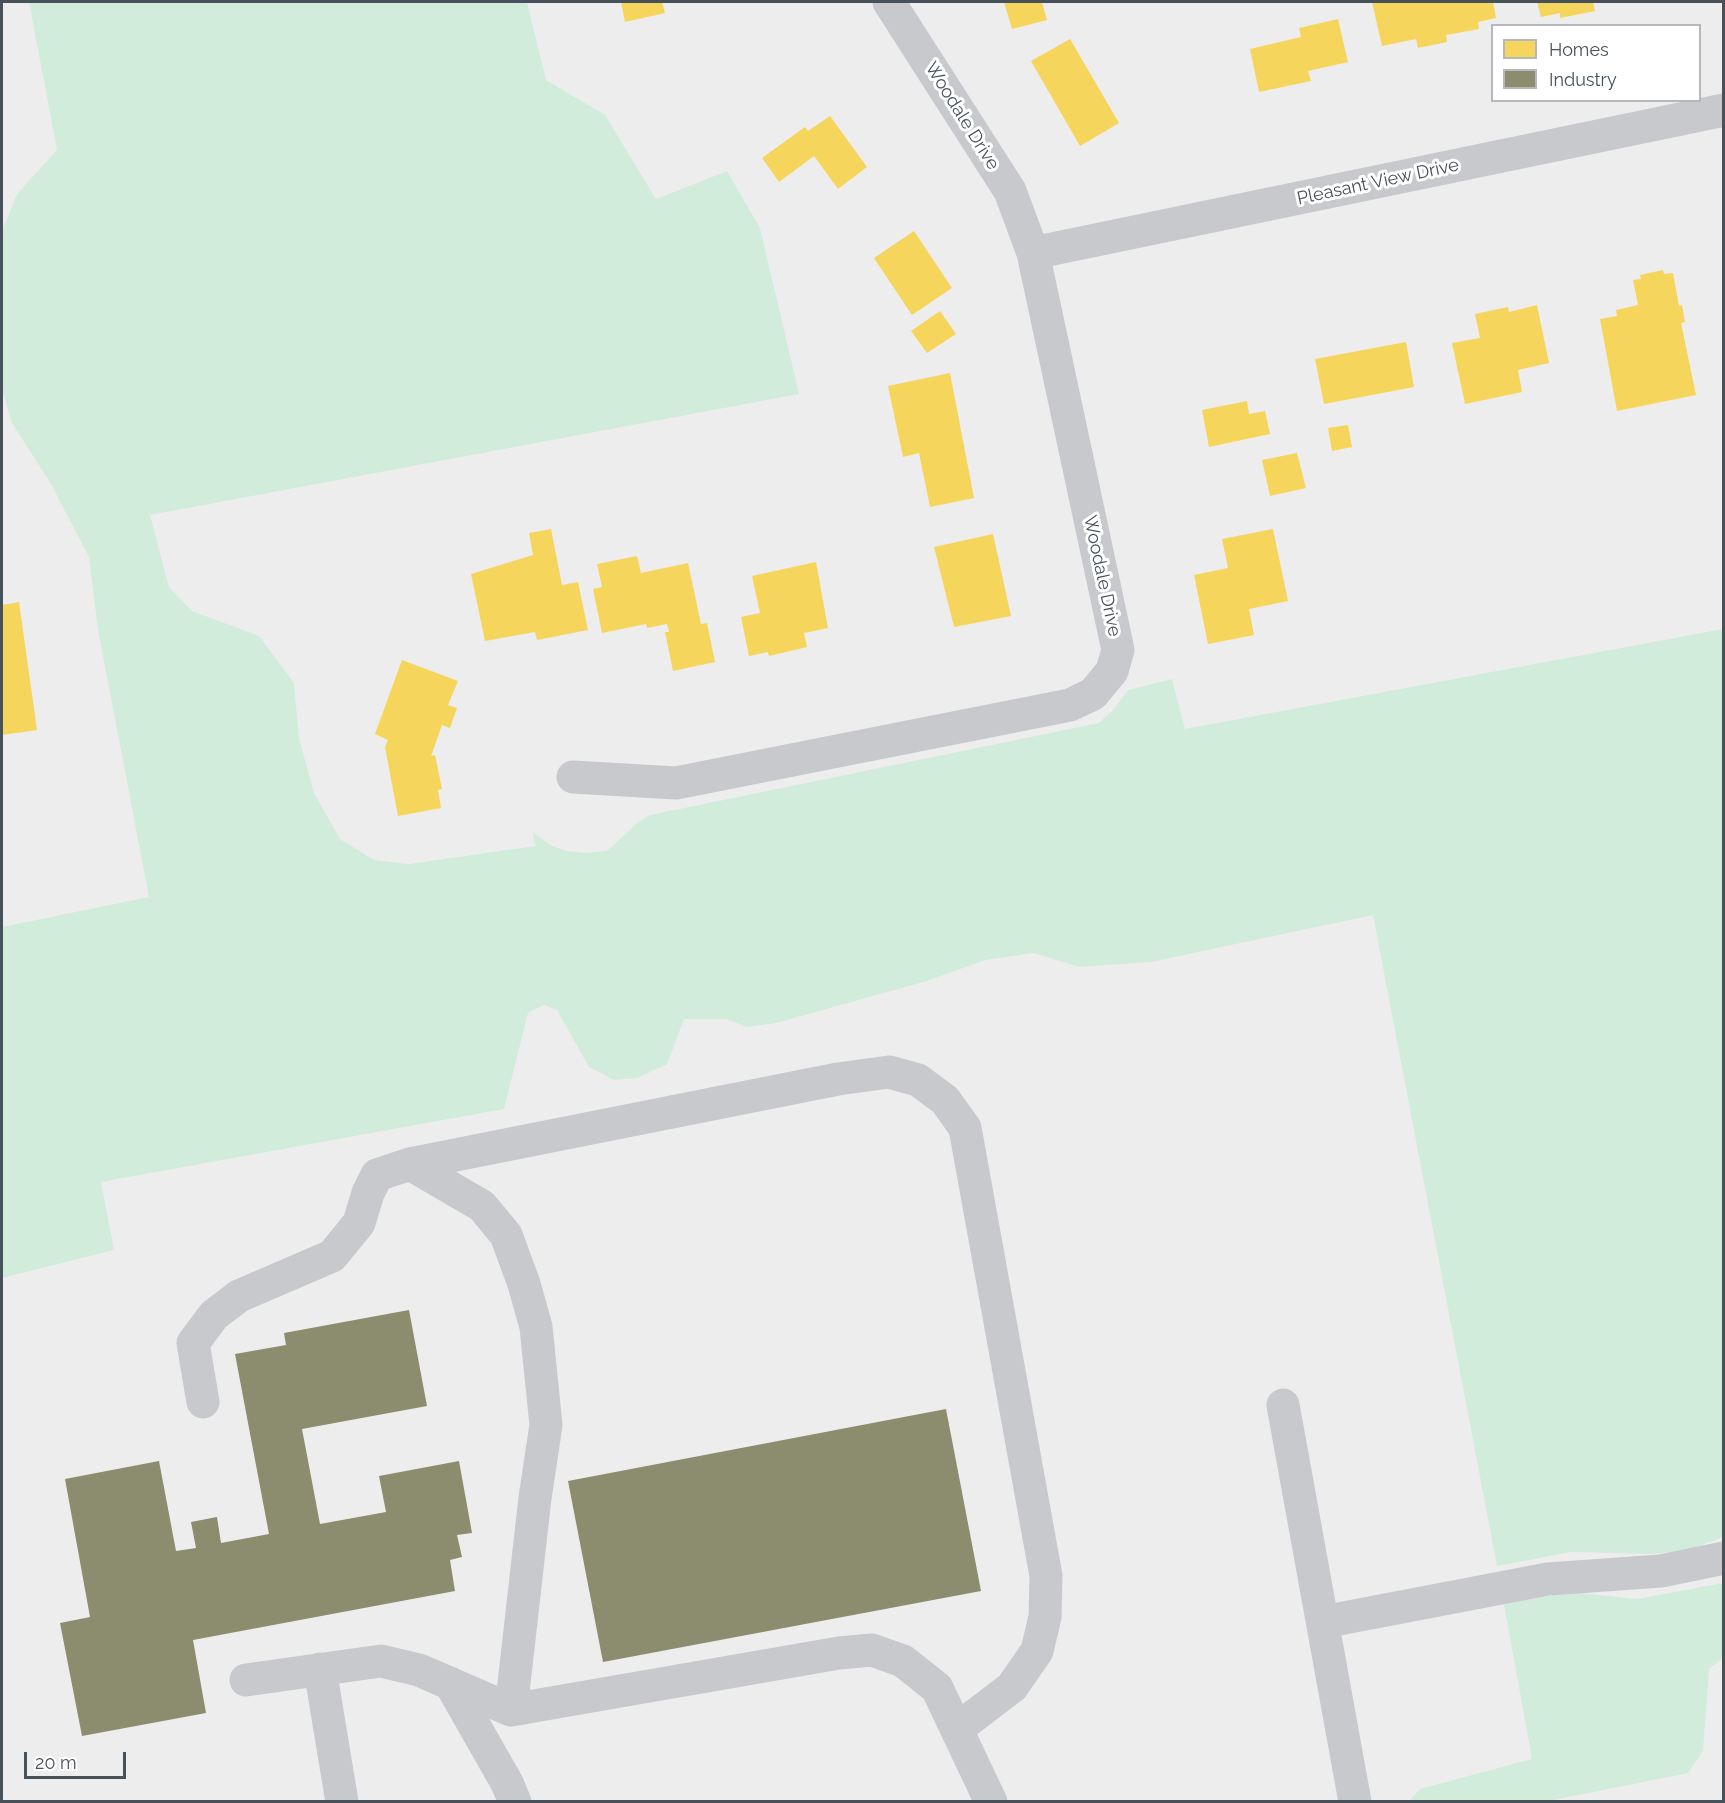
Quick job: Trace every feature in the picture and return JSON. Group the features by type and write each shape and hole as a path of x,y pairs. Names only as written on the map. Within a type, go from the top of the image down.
{"street":[{"name":"Woodale Drive","path":"573,777 676,783 1070,705 1093,694 1112,671 1118,650 1033,253 1010,191 889,2"},
{"name":"Pleasant View Drive","path":"1033,253 1724,110"},
{"path":"203,1402 193,1342 214,1315 239,1296 332,1256 345,1244 359,1223 368,1192 377,1175 410,1164 838,1079 889,1072 918,1080 945,1100 965,1128 1046,1576 1045,1617 1037,1651 1012,1687 957,1729"},
{"path":"410,1164 482,1206 506,1235 524,1284 536,1327 546,1425 535,1498 511,1710"},
{"path":"1283,1405 1355,1802"},
{"path":"1323,1622 1548,1579 1662,1572 1724,1558"},
{"path":"246,1680 381,1661 419,1670 511,1710 839,1653 872,1650 903,1661 937,1689 991,1802"},
{"path":"320,1669 342,1802"},
{"path":"450,1683 502,1774 515,1802"}],"green space":[{"path":"29,2 527,2 546,80 605,115 656,199 727,171 760,228 799,394 150,515 169,587 192,611 259,636 294,683 299,738 314,793 340,839 374,860 409,864 535,846 533,832 550,845 567,851 586,853 607,851 637,823 650,815 1099,723 1114,709 1128,690 1172,679 1185,729 1723,629 1723,1537 1689,1550 1651,1554 1571,1552 1497,1566 1373,915 1151,962 1079,967 1034,953 985,960 927,981 776,1023 747,1027 726,1019 684,1019 667,1064 638,1078 614,1080 589,1067 557,1010 544,1005 528,1013 504,1109 101,1182 114,1250 2,1278 2,927 149,897 98,630 89,557 51,484 12,423 2,389 2,231 17,194 57,150"},
{"path":"1723,1583 1723,1658 1709,1669 1703,1751 1688,1773 1548,1801 1408,1802 1420,1789 1532,1759 1504,1604 1571,1592 1637,1599"}],"building: Homes":[{"path":"621,2 662,2 665,13 625,22"},
{"path":"1004,2 1042,2 1047,20 1012,29"},
{"path":"1372,2 1493,2 1496,18 1478,22 1479,29 1446,35 1447,42 1418,48 1416,39 1382,46"},
{"path":"1537,2 1593,2 1595,11 1560,18 1560,13 1541,17"},
{"path":"1338,19 1348,62 1308,71 1311,81 1259,92 1250,49 1301,37 1299,28"},
{"path":"1070,39 1119,123 1080,146 1031,61"},
{"path":"830,116 867,167 838,189 814,156 779,182 762,158 805,127 808,131"},
{"path":"914,231 952,288 912,315 874,258"},
{"path":"1663,270 1664,274 1673,273 1679,306 1682,305 1685,322 1681,323 1696,395 1617,411 1600,319 1617,316 1616,310 1638,305 1633,280 1641,279 1640,275"},
{"path":"1537,305 1549,363 1518,370 1522,392 1465,404 1452,343 1480,338 1475,314 1508,307 1509,312"},
{"path":"940,311 956,334 927,353 911,331"},
{"path":"1406,342 1414,387 1324,404 1315,359"},
{"path":"950,373 974,498 930,507 919,453 903,457 888,386"},
{"path":"1247,401 1249,414 1265,411 1270,434 1209,447 1202,410"},
{"path":"1348,425 1352,447 1332,451 1328,428"},
{"path":"1297,453 1306,488 1270,496 1262,460"},
{"path":"551,529 562,585 578,582 588,630 537,640 535,632 485,641 471,574 533,555 529,533"},
{"path":"1273,529 1288,601 1249,609 1254,635 1208,644 1194,575 1228,568 1222,539"},
{"path":"993,534 1011,616 954,627 934,547"},
{"path":"637,556 641,573 688,563 701,624 707,623 715,662 673,671 665,632 669,632 667,624 647,628 646,624 602,633 593,589 602,587 597,564"},
{"path":"816,562 828,628 804,633 807,647 769,656 768,652 749,656 741,617 760,613 752,576"},
{"path":"19,602 37,730 2,735 2,605"},
{"path":"402,660 458,681 448,705 457,708 450,728 442,725 431,756 435,755 442,789 438,790 441,808 398,816 385,747 388,740 375,734"}],"building: Industry":[{"path":"409,1310 427,1406 302,1429 320,1524 386,1512 379,1476 459,1461 472,1533 457,1535 462,1557 450,1560 455,1591 193,1640 206,1713 82,1736 60,1623 90,1617 65,1479 159,1461 176,1551 196,1548 191,1522 217,1517 221,1543 269,1534 235,1354 286,1345 284,1333"},
{"path":"946,1409 981,1591 603,1662 568,1481"}]}
